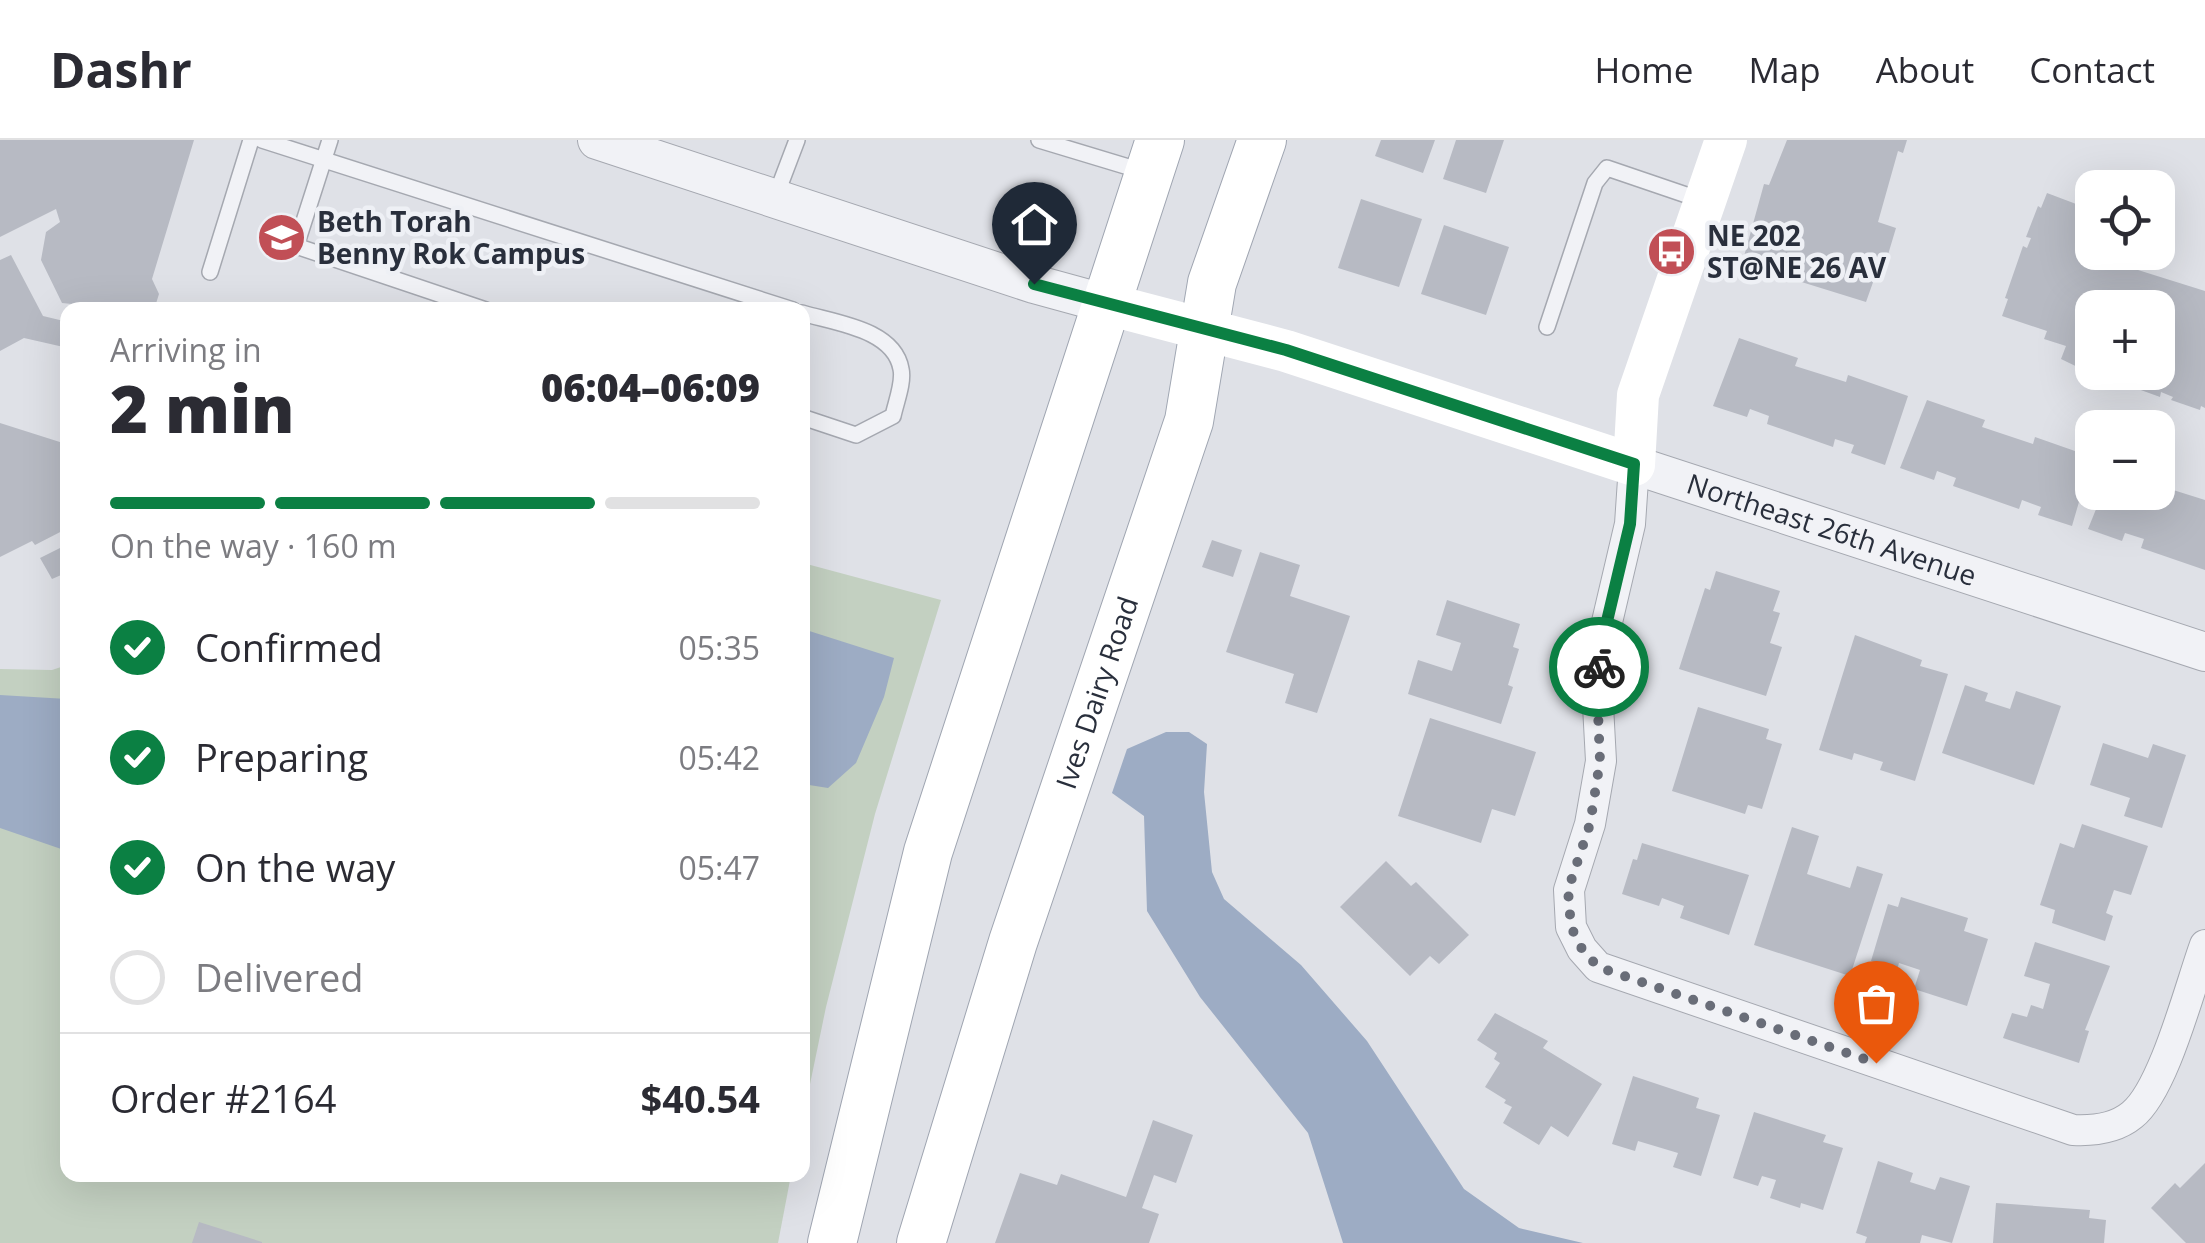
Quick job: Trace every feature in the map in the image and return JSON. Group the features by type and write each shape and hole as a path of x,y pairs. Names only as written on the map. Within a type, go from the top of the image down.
{"main road":[{"name":"Ives Dairy Road","path":"921,1243 1023,912 1189,421 1212,283 1262,140"},
{"path":"1634,464 1638,395 1726,140"},
{"path":"832,1243 928,852 1154,157"},
{"name":"Northeast 26th Avenue","path":"1107,304 1286,350 1634,464"}],"street":[{"name":"Northeast 26th Avenue","path":"597,140 1034,284 1107,304"},
{"name":"Northeast 26th Avenue","path":"1634,464 2205,652"},
{"path":"1634,464 1630,524 1603,638 1597,687 1600,761 1590,824 1568,890 1571,927 1582,949 1598,967 2073,1130 2094,1131 2130,1117 2153,1090 2205,944"}],"lane":[{"path":"210,272 250,140"},
{"path":"262,140 768,302"},
{"path":"330,140 296,246 462,302"},
{"path":"775,198 797,140"},
{"path":"1039,140 1154,157"},
{"path":"1547,327 1595,184 1607,168 1705,202"},
{"path":"810,315 870,334 892,346 902,371 893,416 856,435 810,419"}],"green space":[{"path":"810,565 941,600 875,814 810,1084"},
{"path":"60,667 60,1182 790,1182 778,1243 0,1243 0,669"}],"water":[{"path":"810,631 894,658 884,697 856,763 828,788 810,785"},
{"path":"0,695 60,699 60,849 0,828"},
{"path":"1166,732 1189,732 1207,744 1204,792 1212,872 1224,899 1301,965 1367,1041 1464,1189 1519,1228 1583,1243 1343,1243 1308,1133 1200,997 1147,911 1144,816 1112,793 1127,749"}],"building":[{"path":"0,140 194,140 152,279 159,294 156,302 62,302 41,260 46,232 60,222 56,209 0,237"},
{"path":"1381,140 1435,140 1423,173 1375,156"},
{"path":"1456,140 1504,140 1486,193 1443,179"},
{"path":"1787,140 1907,140 1903,153 1898,151 1878,222 1896,228 1866,302 1743,260 1764,184 1769,185"},
{"path":"2047,193 2075,204 2075,270 2138,270 2205,291 2205,408 2201,406 2200,410 2171,400 2173,397 2161,392 2160,397 2141,390 2175,390 2175,290 2075,290 2075,366 2061,359 2066,346 2044,339 2047,331 2002,316 2023,246 2027,248 2031,238 2026,237 2038,206 2041,208"},
{"path":"1361,199 1422,219 1399,287 1338,268"},
{"path":"1444,225 1509,247 1486,315 1421,294"},
{"path":"11,255 43,316 60,320 60,346 24,338 0,351 0,260"},
{"path":"1739,338 1798,358 1795,366 1846,382 1848,375 1908,396 1885,465 1851,453 1854,445 1835,439 1833,447 1767,424 1769,416 1750,409 1747,417 1713,406"},
{"path":"1927,400 1985,420 1982,427 2033,444 2035,437 2075,451 2077,510 2072,526 2038,515 2041,507 2022,500 2019,509 1953,486 1956,478 1937,471 1934,480 1900,468"},
{"path":"0,423 60,442 60,532 0,557"},
{"path":"2175,491 2205,500 2205,570 2141,548 2144,539 2125,533 2122,541 2088,529 2096,510 2175,510"},
{"path":"1212,540 1242,550 1233,577 1202,567"},
{"path":"60,548 60,576 52,579 40,558"},
{"path":"1260,552 1300,565 1290,596 1350,616 1317,713 1285,703 1294,674 1226,652"},
{"path":"1716,571 1780,591 1773,611 1780,613 1770,643 1782,647 1766,696 1679,669 1705,588 1710,590"},
{"path":"1447,600 1520,624 1513,647 1519,649 1508,685 1513,687 1501,724 1408,694 1418,660 1452,671 1461,643 1436,635"},
{"path":"1855,635 1922,660 1920,666 1948,674 1915,781 1880,770 1883,762 1854,753 1852,760 1819,750"},
{"path":"1965,685 1988,693 1985,701 2010,709 2016,691 2061,706 2034,785 1942,753"},
{"path":"1698,707 1769,729 1766,739 1782,744 1762,809 1748,805 1745,814 1672,791"},
{"path":"1430,718 1536,752 1515,816 1492,809 1481,843 1398,816"},
{"path":"2103,743 2148,758 2153,744 2186,755 2162,828 2124,816 2130,798 2090,785"},
{"path":"2082,824 2148,846 2131,895 2114,890 2106,913 2113,916 2105,941 2052,923 2055,910 2040,905 2060,843 2074,848"},
{"path":"1792,827 1819,836 1807,874 1850,888 1857,866 1883,874 1850,976 1754,945"},
{"path":"1642,843 1749,875 1729,935 1680,918 1684,906 1662,898 1659,906 1622,894"},
{"path":"1386,861 1411,886 1416,882 1469,935 1439,964 1430,956 1410,976 1340,907"},
{"path":"1901,897 1968,918 1964,931 1988,939 1967,1006 1914,989 1920,970 1899,963 1897,970 1871,961 1888,904 1898,907"},
{"path":"2035,942 2110,966 2085,1030 2089,1031 2079,1063 2003,1038 2012,1013 2027,1017 2031,1005 2043,1009 2050,984 2024,976"},
{"path":"1495,1013 1548,1041 1543,1048 1602,1084 1568,1137 1551,1126 1539,1145 1503,1123 1512,1107 1485,1087 1500,1063 1494,1059 1497,1053 1477,1040"},
{"path":"1633,1076 1699,1098 1696,1108 1720,1115 1701,1176 1673,1167 1678,1153 1638,1141 1635,1151 1612,1144"},
{"path":"1754,1112 1826,1135 1823,1142 1843,1148 1823,1210 1801,1203 1800,1208 1770,1198 1776,1180 1762,1176 1758,1186 1733,1178"},
{"path":"1153,1120 1193,1135 1176,1183 1154,1175 1142,1208 1159,1214 1149,1243 995,1243 1020,1173 1057,1185 1061,1174 1126,1197"},
{"path":"1878,1161 1913,1173 1910,1182 1935,1190 1940,1177 1970,1186 1952,1243 1922,1235 1920,1243 1865,1243 1867,1237 1856,1233"},
{"path":"2205,1163 2205,1243 2186,1243 2151,1208 2175,1183 2180,1188"},
{"path":"1996,1203 2090,1210 2089,1218 2106,1220 2104,1243 1993,1243"},
{"path":"199,1222 262,1242 262,1243 192,1243"}],"way so far":[{"path":"1599,667 1600,761 1590,824 1568,890 1571,927 1582,949 1598,967 1876,1063"}],"place":[{"name":"Beth Torah Benny Rok Campus","path":"282,238"},
{"name":"NE 202 ST@NE 26 AV","path":"1672,252"}],"route":[{"path":"1034,284 1286,350 1634,464 1630,524 1599,667"}]}
